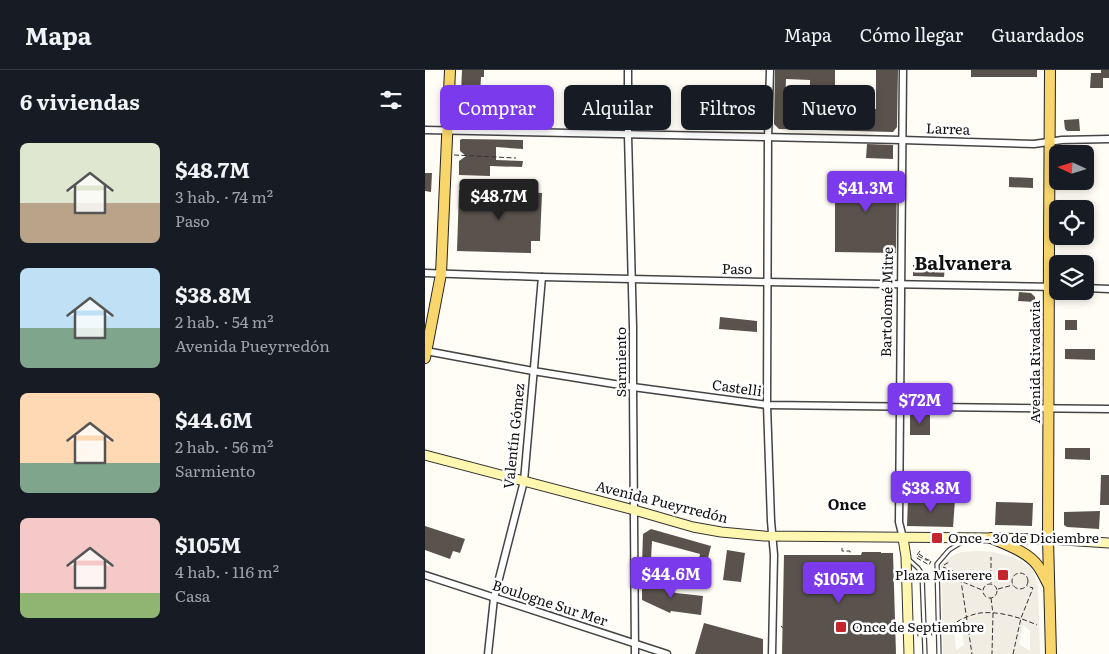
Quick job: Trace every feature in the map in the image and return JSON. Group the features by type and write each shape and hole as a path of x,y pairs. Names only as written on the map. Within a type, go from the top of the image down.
{"main road":[{"path":"426,355 441,274 450,70"},
{"name":"Avenida Rivadavia","path":"1050,70 1049,142 1052,255"},
{"name":"Avenida Rivadavia","path":"1051,654 1048,539 1049,408 1053,300"},
{"name":"Avenida Pueyrredón","path":"425,455 699,528 735,534 903,538 970,537 1109,543"},
{"name":"Bartolomé Mitre","path":"903,538 906,557 909,654"},
{"path":"991,538 1016,549 1032,559 1049,587"}],"street":[{"name":"Sarmiento","path":"628,70 635,654"},
{"path":"770,70 766,282 767,405 774,555 772,654"},
{"name":"Bartolomé Mitre","path":"903,70 899,407 899,522 903,538"},
{"name":"Larrea","path":"425,130 1034,144 1062,140 1109,139"},
{"name":"Paso","path":"425,273 1049,287"},
{"name":"Valentín Gómez","path":"488,654 494,598 524,481 542,277"},
{"path":"1094,288 1109,289"},
{"name":"Castelli","path":"426,355 633,387 767,405 1109,409"},
{"name":"Boulogne Sur Mer","path":"425,574 667,654"}],"lane":[{"path":"939,654 937,564 949,550 970,537"},
{"path":"906,557 922,574 925,654"}],"path":[{"path":"446,155 516,158"},
{"path":"842,555 842,549 850,550 850,555"},
{"path":"918,555 931,561 929,565 917,558 917,555 920,551"},
{"path":"991,557 991,583"},
{"path":"944,565 949,562"},
{"path":"941,566 960,574 972,654"},
{"path":"1018,573 1025,575 1028,580 1027,586 1021,590 1015,588 1012,581 1014,576 1018,573"},
{"path":"961,581 983,590 986,596 991,598"},
{"path":"991,583 998,590"},
{"path":"983,590 985,586 991,583"},
{"path":"991,598 996,595 998,590 1013,585"},
{"path":"1013,654 1021,618 1033,588 1027,586"},
{"path":"991,598 993,614 992,654"},
{"path":"943,630 980,613 1021,618 1037,625"},
{"path":"931,623 932,638"},
{"path":"917,624 918,637"},
{"path":"874,627 893,628"},
{"path":"875,632 892,632"}],"shaded area":[{"path":"962,552 993,552 1013,557 1025,563 1033,570 1038,586 1040,654 943,654 941,566 955,554","holes":["961,624 964,645 956,650 954,628","1023,625 1030,631 1030,651 1019,644"]}],"building":[{"path":"462,70 484,70 484,77 481,77 481,85 461,85"},
{"path":"775,70 835,70 835,85 810,85 810,80 786,79 786,85 783,85 783,129 779,129 774,124"},
{"path":"876,70 898,70 897,127 893,132 817,130 875,130"},
{"path":"971,70 1037,70 1037,77 971,77"},
{"path":"1101,70 1109,70 1109,78 1103,78 1103,88 1090,88 1091,73 1101,73"},
{"path":"1079,119 1080,131 1067,131 1065,129 1064,120"},
{"path":"460,140 523,140 523,149 496,147 496,160 523,161 522,167 490,166 490,176 459,175 459,161 466,156 460,151"},
{"path":"867,144 893,145 893,159 866,158"},
{"path":"425,173 432,173 431,192 425,191"},
{"path":"897,173 896,253 835,252 835,174"},
{"path":"1009,177 1033,178 1033,188 1009,187"},
{"path":"459,190 542,193 540,241 531,241 531,253 457,251"},
{"path":"913,265 945,266 944,277 913,276"},
{"path":"1019,292 1031,293 1035,297 1035,302 1018,301"},
{"path":"720,317 757,321 757,332 719,329"},
{"path":"1065,320 1077,320 1077,330 1065,330"},
{"path":"1065,349 1095,349 1095,360 1065,359"},
{"path":"930,414 930,435 910,435 910,415"},
{"path":"1065,448 1090,448 1090,460 1065,459"},
{"path":"1101,475 1109,475 1109,505 1100,505"},
{"path":"908,499 955,500 953,527 907,526"},
{"path":"996,502 1033,503 1032,526 995,525"},
{"path":"1100,511 1099,529 1067,527 1064,525 1064,512"},
{"path":"425,526 465,539 460,553 453,551 450,559 425,550"},
{"path":"651,529 711,546 705,570 697,569 700,554 652,541 651,559 686,570 684,580 642,565 643,534"},
{"path":"727,550 745,553 741,582 723,580"},
{"path":"862,552 893,553 896,654 782,654 784,555 861,555"},
{"path":"642,578 676,593 703,596 701,615 671,611 670,613 642,600"},
{"path":"704,623 763,639 763,654 695,654"}],"place":[{"name":"Once - 30 de Diciembre","path":"937,538"},
{"name":"Plaza Miserere","path":"1003,575"},
{"name":"Once de Septiembre","path":"841,627"}],"district":[{"name":"Balvanera","path":"963,263"},
{"name":"Once","path":"847,505"}]}
